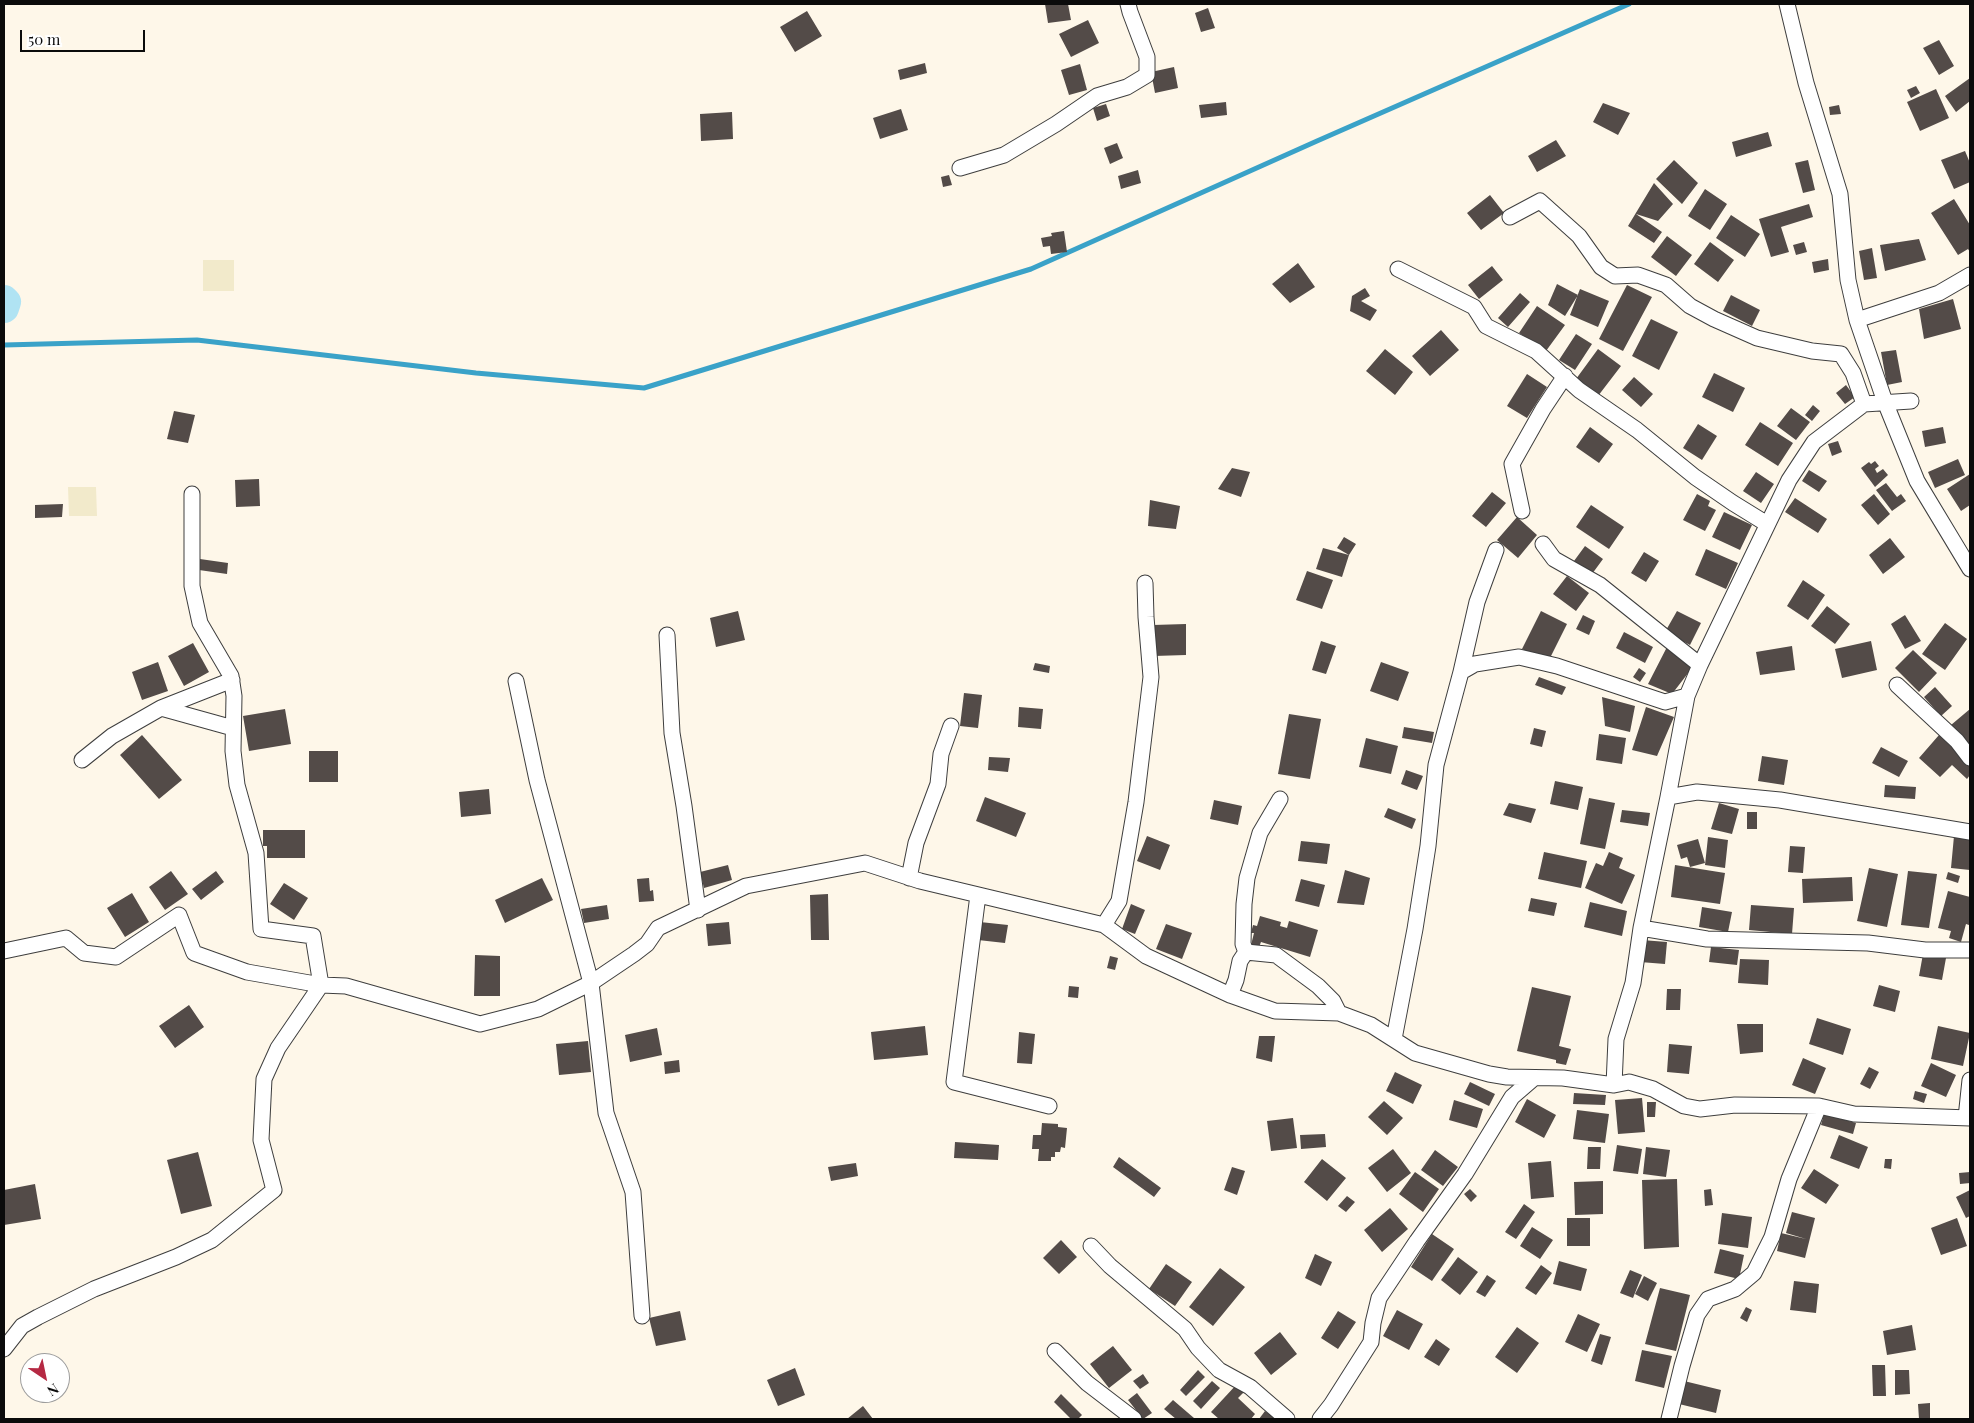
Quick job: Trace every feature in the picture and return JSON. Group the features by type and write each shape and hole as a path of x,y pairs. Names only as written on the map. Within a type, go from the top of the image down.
{"street":[{"path":"960,168 1004,155 1056,124 1097,96 1126,87 1147,75 1147,57 1128,4"},
{"path":"1787,4 1806,83 1840,194 1848,280 1857,320 1885,402 1917,481 1970,570"},
{"path":"1510,217 1540,201 1579,236 1601,267 1614,276 1638,275 1666,285 1690,306 1757,338 1812,351 1841,354 1853,373 1864,404"},
{"path":"1398,268 1474,307 1486,326 1536,351 1580,390 1637,430 1695,477 1767,524"},
{"path":"1857,320 1939,293 1970,275"},
{"path":"1522,510 1512,464 1543,409 1566,376"},
{"path":"1614,1085 1616,1039 1633,983 1641,928 1688,696 1700,665 1788,480 1814,442 1864,404 1911,401"},
{"path":"4,1349 22,1326 38,1317 94,1289 176,1257 212,1240 274,1190 261,1140 264,1079 278,1048 321,985 313,936 261,929 256,853 237,784 233,751 232,680 200,623 192,586 192,494"},
{"path":"1543,544 1554,559 1600,585 1700,665"},
{"path":"1394,1039 1428,846 1436,766 1477,602 1496,550"},
{"path":"1104,925 1119,901 1136,802 1151,677 1145,583"},
{"path":"667,636 672,733 698,910"},
{"path":"1461,672 1476,664 1519,657 1557,666 1665,702 1688,696"},
{"path":"82,760 112,736 161,708 232,680"},
{"path":"516,681 537,780 591,983 606,1114 633,1192 642,1316"},
{"path":"1897,685 1957,741 1970,758"},
{"path":"161,708 233,728"},
{"path":"909,878 916,843 938,784 941,754 950,726"},
{"path":"1668,798 1697,792 1780,800 1970,832"},
{"path":"1246,952 1243,944 1247,878 1260,833 1280,799"},
{"path":"4,951 66,938 84,952 116,957 179,915 194,953 247,972 321,985 346,986 480,1024 538,1009 591,983 634,954 646,944 658,928 746,886 865,862 909,878 1104,925 1146,956 1230,995 1275,1011 1339,1013 1371,1025 1415,1053 1489,1074 1534,1078 1563,1078 1614,1085 1629,1082 1653,1089 1684,1106 1700,1109 1735,1105 1819,1106 1854,1114 1968,1118 1970,1080"},
{"path":"978,895 954,1082 1049,1106"},
{"path":"1641,928 1707,939 1868,943 1925,950 1970,950"},
{"path":"1230,995 1236,980 1240,961 1246,952"},
{"path":"1246,952 1276,955 1318,986 1333,1001 1339,1013"},
{"path":"1320,1419 1372,1342 1373,1323 1379,1298 1465,1174 1512,1097 1534,1078"},
{"path":"1669,1419 1697,1314 1708,1299 1735,1289 1754,1273 1772,1237 1789,1179 1819,1106"},
{"path":"1091,1246 1110,1266 1185,1329 1198,1348 1219,1370 1250,1387 1287,1419"},
{"path":"1056,1351 1087,1382 1134,1419"}],"shaded area":[{"path":"203,260 234,260 234,291 203,291"},
{"path":"68,487 96,487 97,516 69,516"}],"building":[{"path":"1045,4 1068,4 1071,20 1048,23"},
{"path":"1208,8 1215,28 1201,32 1195,13"},
{"path":"807,11 822,36 795,52 780,27"},
{"path":"1088,20 1099,43 1071,57 1059,34"},
{"path":"1939,40 1954,66 1939,75 1923,48"},
{"path":"925,63 927,73 900,80 898,70"},
{"path":"1080,64 1087,90 1069,95 1061,70"},
{"path":"1174,67 1178,88 1155,93 1151,72"},
{"path":"1970,78 1970,101 1956,112 1945,96"},
{"path":"1916,86 1920,93 1911,98 1907,90"},
{"path":"1936,89 1949,118 1920,131 1907,102"},
{"path":"1226,102 1227,115 1201,118 1199,105"},
{"path":"1603,103 1630,113 1618,135 1593,122"},
{"path":"1106,104 1110,116 1097,121 1093,108"},
{"path":"1839,105 1841,114 1830,115 1829,107"},
{"path":"901,109 908,130 880,139 873,118"},
{"path":"732,112 733,139 701,141 700,114"},
{"path":"1768,132 1772,146 1736,157 1732,142"},
{"path":"1556,140 1566,156 1537,172 1528,156"},
{"path":"1117,143 1123,158 1110,164 1104,148"},
{"path":"1965,151 1970,163 1970,182 1954,189 1941,160"},
{"path":"1674,160 1698,183 1682,204 1656,179"},
{"path":"1808,160 1815,190 1803,193 1795,163"},
{"path":"1138,170 1141,183 1121,189 1118,176"},
{"path":"949,175 952,185 943,187 941,177"},
{"path":"1654,183 1673,204 1658,221 1636,214 1662,232 1654,243 1628,226"},
{"path":"1705,189 1727,204 1710,230 1688,216"},
{"path":"1490,195 1504,213 1481,230 1467,213"},
{"path":"1954,199 1970,225 1970,252 1968,249 1958,255 1931,213"},
{"path":"1809,204 1813,217 1781,227 1789,252 1771,257 1759,219"},
{"path":"1731,215 1760,234 1745,257 1716,238"},
{"path":"1064,231 1067,252 1051,254 1050,246 1043,247 1041,238 1052,236 1051,233"},
{"path":"1667,236 1692,255 1676,276 1651,257"},
{"path":"1919,239 1926,260 1885,271 1880,245"},
{"path":"1710,242 1734,260 1718,282 1694,264"},
{"path":"1804,242 1807,252 1796,255 1793,245"},
{"path":"1872,248 1877,278 1864,280 1859,251"},
{"path":"1828,259 1829,270 1814,273 1812,262"},
{"path":"1298,263 1315,287 1290,303 1272,284"},
{"path":"1492,266 1503,280 1479,299 1468,285"},
{"path":"1557,284 1578,295 1565,316 1548,305"},
{"path":"1627,285 1652,297 1623,351 1599,339"},
{"path":"1365,288 1370,296 1361,301 1377,310 1370,321 1350,311 1352,296"},
{"path":"1580,289 1609,301 1598,327 1570,315"},
{"path":"1520,293 1530,302 1508,327 1498,318"},
{"path":"1731,295 1760,310 1752,326 1723,311"},
{"path":"1953,299 1961,329 1924,339 1919,309"},
{"path":"1537,306 1565,325 1546,351 1519,333"},
{"path":"1651,319 1678,332 1659,370 1632,356"},
{"path":"1441,330 1459,350 1430,376 1412,356"},
{"path":"1576,334 1592,344 1575,370 1559,360"},
{"path":"1385,349 1413,372 1395,395 1366,371"},
{"path":"1598,349 1621,366 1598,396 1576,379"},
{"path":"1896,350 1902,382 1887,385 1881,352"},
{"path":"1714,373 1745,388 1733,412 1702,397"},
{"path":"1527,374 1547,387 1527,418 1507,406"},
{"path":"1634,377 1653,394 1641,407 1622,390"},
{"path":"1846,385 1855,397 1845,404 1836,393"},
{"path":"1813,405 1820,411 1812,421 1805,415"},
{"path":"1791,408 1810,422 1796,440 1777,426"},
{"path":"174,411 195,415 188,443 167,439"},
{"path":"1760,422 1793,443 1778,466 1745,445"},
{"path":"1698,424 1717,436 1702,460 1683,448"},
{"path":"1590,427 1613,444 1599,463 1576,447"},
{"path":"1943,427 1946,443 1925,447 1922,431"},
{"path":"1838,441 1842,452 1832,456 1828,444"},
{"path":"1958,459 1965,475 1935,488 1928,472"},
{"path":"1875,461 1879,466 1875,469 1877,473 1883,469 1888,475 1875,487 1861,468 1869,462 1871,464"},
{"path":"1232,468 1250,472 1241,497 1218,489"},
{"path":"1809,470 1827,481 1819,492 1802,481"},
{"path":"1756,472 1774,484 1761,503 1743,491"},
{"path":"1970,474 1970,505 1961,511 1947,489"},
{"path":"259,479 260,506 236,507 235,480"},
{"path":"1886,483 1897,497 1901,494 1906,501 1892,511 1876,490"},
{"path":"1492,492 1506,503 1486,527 1472,516"},
{"path":"1697,494 1710,501 1708,506 1716,510 1705,531 1683,520"},
{"path":"1874,494 1890,514 1878,525 1861,505"},
{"path":"1795,498 1827,519 1818,533 1785,512"},
{"path":"1150,500 1180,506 1176,529 1148,526"},
{"path":"63,504 62,517 35,518 35,505"},
{"path":"1591,505 1624,527 1609,549 1576,527"},
{"path":"1724,512 1752,525 1740,550 1712,537"},
{"path":"1517,517 1537,535 1518,558 1497,540"},
{"path":"1344,537 1356,544 1349,555 1337,548"},
{"path":"1890,538 1905,557 1883,574 1869,555"},
{"path":"1585,546 1603,559 1592,574 1574,561"},
{"path":"1323,548 1349,555 1342,577 1316,569"},
{"path":"1706,549 1738,563 1726,589 1695,575"},
{"path":"1644,552 1659,561 1646,582 1631,573"},
{"path":"200,559 228,563 227,574 199,570"},
{"path":"1307,571 1333,580 1322,609 1296,600"},
{"path":"1567,576 1589,593 1576,611 1553,594"},
{"path":"1803,580 1825,595 1808,620 1787,606"},
{"path":"1827,606 1850,624 1835,644 1811,626"},
{"path":"738,611 745,640 716,647 710,618"},
{"path":"1541,611 1567,624 1548,662 1522,649"},
{"path":"1677,611 1701,623 1690,645 1665,632"},
{"path":"1583,615 1595,621 1589,635 1576,629"},
{"path":"1905,615 1921,641 1905,649 1891,624"},
{"path":"1945,623 1967,639 1945,670 1922,654"},
{"path":"1186,624 1186,655 1154,656 1153,625"},
{"path":"1624,632 1653,647 1645,663 1616,648"},
{"path":"1321,641 1336,646 1326,674 1312,670"},
{"path":"1871,641 1877,670 1842,678 1835,649"},
{"path":"193,643 209,672 184,686 168,656"},
{"path":"1792,646 1795,670 1760,675 1756,652"},
{"path":"1667,647 1692,668 1672,694 1648,684"},
{"path":"1913,650 1937,673 1919,692 1895,668"},
{"path":"158,662 168,691 142,700 132,672"},
{"path":"1381,662 1409,672 1398,701 1370,691"},
{"path":"1035,663 1050,666 1049,673 1033,670"},
{"path":"1639,668 1646,673 1640,682 1633,677"},
{"path":"1539,677 1566,687 1562,695 1535,685"},
{"path":"1935,687 1952,706 1941,716 1924,697"},
{"path":"964,693 982,695 978,728 960,726"},
{"path":"1602,697 1635,706 1630,732 1605,726"},
{"path":"1019,707 1043,709 1041,729 1018,727"},
{"path":"1646,707 1674,717 1657,756 1632,750"},
{"path":"285,709 291,744 249,751 243,716"},
{"path":"1970,709 1970,748 1951,725"},
{"path":"1289,714 1321,719 1310,779 1278,774"},
{"path":"1404,727 1434,732 1432,743 1402,738"},
{"path":"1534,728 1546,731 1542,747 1530,744"},
{"path":"1599,734 1626,738 1622,764 1596,760"},
{"path":"142,735 182,780 159,799 120,755"},
{"path":"1939,735 1970,764 1970,775 1967,779 1952,765 1940,777 1919,758"},
{"path":"1366,738 1398,746 1391,774 1359,767"},
{"path":"1881,747 1908,761 1899,777 1872,763"},
{"path":"309,751 338,751 338,782 309,782"},
{"path":"1762,756 1788,760 1784,785 1758,781"},
{"path":"989,757 1010,758 1008,772 988,770"},
{"path":"1406,770 1423,776 1417,790 1401,784"},
{"path":"1555,781 1583,787 1578,810 1550,804"},
{"path":"1885,785 1916,787 1915,799 1884,797"},
{"path":"489,789 491,814 461,817 459,792"},
{"path":"985,797 1026,813 1016,837 976,821"},
{"path":"1589,798 1615,803 1605,849 1580,844"},
{"path":"1214,800 1242,806 1238,825 1210,819"},
{"path":"1509,803 1536,809 1531,823 1503,815"},
{"path":"1719,803 1739,809 1732,834 1711,829"},
{"path":"1388,808 1416,819 1412,829 1384,817"},
{"path":"1622,810 1650,813 1648,826 1620,822"},
{"path":"1747,812 1757,812 1757,829 1747,829"},
{"path":"263,830 305,830 305,858 267,858 267,846 263,846"},
{"path":"1147,836 1170,845 1160,870 1137,861"},
{"path":"1954,836 1970,837 1970,870 1951,868"},
{"path":"1708,837 1728,840 1725,868 1705,865"},
{"path":"1698,839 1705,863 1690,867 1687,857 1681,859 1677,845"},
{"path":"1301,841 1330,844 1327,864 1298,861"},
{"path":"1790,846 1805,847 1803,873 1788,872"},
{"path":"1544,852 1587,861 1581,888 1538,879"},
{"path":"1609,852 1623,858 1619,868 1635,875 1622,904 1585,888 1596,863 1603,866"},
{"path":"728,865 732,880 704,888 700,872"},
{"path":"1675,865 1725,873 1720,904 1671,897"},
{"path":"1869,868 1898,874 1887,927 1857,921"},
{"path":"1345,870 1370,878 1364,905 1337,903"},
{"path":"171,871 188,894 165,910 149,887"},
{"path":"216,871 224,882 201,900 192,889"},
{"path":"1908,871 1937,874 1929,928 1901,925"},
{"path":"1948,872 1960,876 1958,883 1946,879"},
{"path":"1852,877 1853,901 1803,903 1802,879"},
{"path":"542,878 553,900 505,923 495,900"},
{"path":"649,878 650,891 653,890 654,901 639,902 637,879"},
{"path":"1301,879 1325,885 1319,907 1295,901"},
{"path":"284,883 308,898 294,920 270,904"},
{"path":"1948,891 1970,897 1969,925 1966,924 1961,942 1949,938 1951,931 1938,928"},
{"path":"132,893 149,922 125,937 107,908"},
{"path":"828,894 829,940 811,940 810,895"},
{"path":"1531,898 1557,903 1554,916 1528,911"},
{"path":"1590,902 1627,911 1622,936 1584,927"},
{"path":"1131,904 1145,910 1135,934 1122,929"},
{"path":"607,905 609,919 584,923 581,909"},
{"path":"1751,905 1794,908 1792,934 1749,930"},
{"path":"1702,907 1732,912 1728,932 1699,927"},
{"path":"1260,916 1281,922 1280,926 1287,928 1289,921 1318,930 1310,957 1261,942 1259,947 1251,945 1254,933 1251,933 1253,925 1257,926"},
{"path":"729,922 731,944 708,946 706,924"},
{"path":"980,922 1008,925 1005,943 978,940"},
{"path":"1166,924 1192,933 1182,959 1156,949"},
{"path":"1642,940 1667,942 1665,964 1640,962"},
{"path":"1711,947 1739,950 1737,965 1709,962"},
{"path":"1923,954 1946,958 1942,980 1919,976"},
{"path":"475,955 500,956 500,996 474,996"},
{"path":"1110,956 1118,958 1115,970 1107,968"},
{"path":"1740,959 1769,960 1768,985 1738,983"},
{"path":"1879,985 1900,991 1895,1012 1873,1006"},
{"path":"1069,986 1079,987 1078,998 1068,997"},
{"path":"1532,987 1571,996 1559,1046 1571,1049 1566,1065 1556,1063 1556,1060 1517,1051"},
{"path":"1667,989 1681,989 1680,1010 1666,1010"},
{"path":"189,1005 204,1027 175,1048 159,1026"},
{"path":"1817,1018 1851,1029 1843,1055 1809,1044"},
{"path":"1737,1024 1763,1024 1763,1052 1740,1054"},
{"path":"925,1026 928,1055 874,1060 871,1032"},
{"path":"1938,1026 1970,1033 1963,1066 1931,1059"},
{"path":"657,1028 662,1055 630,1062 625,1035"},
{"path":"1019,1032 1035,1034 1032,1064 1017,1063"},
{"path":"1259,1036 1275,1036 1272,1062 1256,1058"},
{"path":"588,1041 591,1072 559,1075 556,1044"},
{"path":"1669,1044 1692,1046 1689,1074 1667,1072"},
{"path":"1803,1058 1826,1068 1815,1094 1792,1085"},
{"path":"679,1060 680,1072 665,1074 664,1062"},
{"path":"1931,1063 1956,1075 1946,1097 1921,1086"},
{"path":"1869,1067 1879,1072 1870,1089 1860,1084"},
{"path":"1395,1072 1422,1085 1413,1104 1386,1091"},
{"path":"1470,1082 1495,1094 1489,1106 1464,1094"},
{"path":"1915,1091 1927,1094 1924,1103 1913,1099"},
{"path":"1574,1093 1606,1095 1605,1105 1573,1104"},
{"path":"1642,1098 1645,1132 1618,1134 1615,1100"},
{"path":"1527,1099 1556,1115 1544,1138 1515,1122"},
{"path":"1454,1100 1483,1109 1477,1128 1449,1120"},
{"path":"1384,1101 1403,1118 1387,1135 1368,1117"},
{"path":"1647,1102 1656,1102 1655,1117 1647,1117"},
{"path":"1577,1110 1609,1114 1605,1143 1573,1139"},
{"path":"1824,1114 1856,1123 1853,1134 1821,1125"},
{"path":"1293,1118 1297,1148 1271,1151 1267,1121"},
{"path":"1042,1123 1058,1124 1058,1127 1067,1128 1065,1148 1061,1147 1060,1152 1055,1152 1055,1157 1051,1157 1051,1161 1038,1161 1039,1149 1032,1149 1033,1135 1041,1135"},
{"path":"1325,1134 1326,1147 1301,1149 1300,1135"},
{"path":"1839,1135 1868,1147 1859,1169 1830,1158"},
{"path":"955,1142 999,1145 998,1160 954,1158"},
{"path":"1617,1145 1642,1149 1638,1174 1613,1171"},
{"path":"1588,1147 1601,1147 1600,1169 1587,1169"},
{"path":"1646,1147 1670,1150 1666,1177 1643,1174"},
{"path":"1393,1149 1411,1173 1387,1192 1368,1168"},
{"path":"1435,1150 1458,1167 1443,1186 1421,1170"},
{"path":"198,1152 212,1206 181,1214 167,1160"},
{"path":"1119,1157 1161,1188 1154,1197 1113,1167"},
{"path":"1322,1159 1346,1178 1327,1201 1304,1182"},
{"path":"1885,1159 1892,1159 1891,1169 1884,1168"},
{"path":"1551,1161 1554,1197 1531,1199 1528,1163"},
{"path":"856,1163 858,1176 831,1181 828,1167"},
{"path":"1232,1167 1245,1171 1237,1195 1224,1190"},
{"path":"1814,1169 1839,1185 1826,1204 1801,1188"},
{"path":"1415,1172 1439,1189 1423,1212 1399,1194"},
{"path":"1970,1172 1970,1183 1960,1184 1959,1173"},
{"path":"1677,1179 1679,1247 1644,1249 1642,1180"},
{"path":"1603,1181 1603,1214 1575,1215 1574,1182"},
{"path":"35,1184 41,1219 4,1225 4,1190"},
{"path":"1470,1189 1477,1196 1471,1202 1464,1194"},
{"path":"1711,1189 1713,1205 1705,1206 1704,1190"},
{"path":"1970,1190 1970,1216 1966,1218 1956,1197"},
{"path":"1347,1196 1355,1202 1346,1212 1338,1206"},
{"path":"1524,1204 1535,1212 1516,1239 1505,1232"},
{"path":"1390,1208 1408,1229 1382,1252 1364,1230"},
{"path":"1792,1212 1815,1218 1805,1258 1777,1251 1781,1233 1806,1239 1786,1233"},
{"path":"1722,1213 1752,1217 1748,1248 1718,1244"},
{"path":"1567,1218 1590,1218 1590,1246 1567,1246"},
{"path":"1957,1218 1967,1246 1941,1255 1931,1228"},
{"path":"1532,1227 1553,1240 1540,1259 1520,1246"},
{"path":"1432,1234 1454,1249 1432,1281 1411,1267"},
{"path":"1061,1240 1077,1257 1059,1274 1043,1258"},
{"path":"1720,1249 1744,1255 1739,1279 1714,1273"},
{"path":"1315,1254 1332,1262 1321,1286 1305,1278"},
{"path":"1458,1257 1478,1272 1460,1295 1441,1280"},
{"path":"1559,1261 1587,1269 1581,1291 1553,1284"},
{"path":"1166,1264 1192,1282 1175,1306 1149,1289"},
{"path":"1541,1265 1552,1273 1536,1295 1525,1288"},
{"path":"1220,1268 1245,1287 1213,1326 1189,1307"},
{"path":"1630,1270 1642,1275 1633,1298 1620,1293"},
{"path":"1487,1275 1496,1281 1485,1297 1476,1292"},
{"path":"1644,1276 1657,1283 1648,1301 1635,1294"},
{"path":"1794,1281 1819,1284 1816,1313 1790,1310"},
{"path":"1660,1288 1690,1295 1676,1351 1645,1344"},
{"path":"1746,1307 1752,1310 1747,1322 1740,1318"},
{"path":"1397,1310 1423,1324 1409,1350 1383,1336"},
{"path":"680,1311 686,1340 656,1346 649,1318"},
{"path":"1338,1311 1356,1322 1338,1349 1321,1338"},
{"path":"1578,1314 1600,1324 1587,1352 1565,1342"},
{"path":"1912,1325 1916,1350 1887,1355 1883,1331"},
{"path":"1517,1327 1539,1343 1517,1373 1495,1357"},
{"path":"1280,1332 1297,1354 1271,1375 1254,1353"},
{"path":"1600,1334 1611,1337 1602,1365 1591,1361"},
{"path":"1436,1339 1450,1349 1439,1366 1424,1357"},
{"path":"1113,1346 1132,1370 1109,1388 1090,1364"},
{"path":"1642,1350 1672,1356 1664,1388 1635,1381"},
{"path":"1872,1365 1885,1365 1886,1396 1873,1396"},
{"path":"795,1368 805,1395 778,1406 767,1380"},
{"path":"1198,1370 1205,1377 1186,1396 1180,1390"},
{"path":"1895,1370 1909,1370 1910,1394 1895,1395"},
{"path":"1143,1374 1149,1383 1140,1389 1133,1381"},
{"path":"1212,1381 1220,1388 1201,1409 1193,1401"},
{"path":"1684,1381 1721,1390 1716,1413 1679,1404"},
{"path":"1237,1384 1245,1391 1238,1398 1255,1414 1251,1419 1219,1419 1211,1412"},
{"path":"1137,1393 1152,1413 1143,1419 1128,1400"},
{"path":"1061,1394 1082,1415 1078,1419 1071,1419 1054,1402"},
{"path":"1173,1400 1194,1418 1176,1419 1164,1409"},
{"path":"1930,1403 1930,1419 1919,1419 1918,1404"},
{"path":"863,1406 873,1419 847,1419"},
{"path":"1265,1411 1277,1419 1259,1419"}],"waterway":[{"path":"4,345 197,340 476,373 644,388 1031,269 1629,4"},
{"path":"4,300 6,302 4,308"}]}
